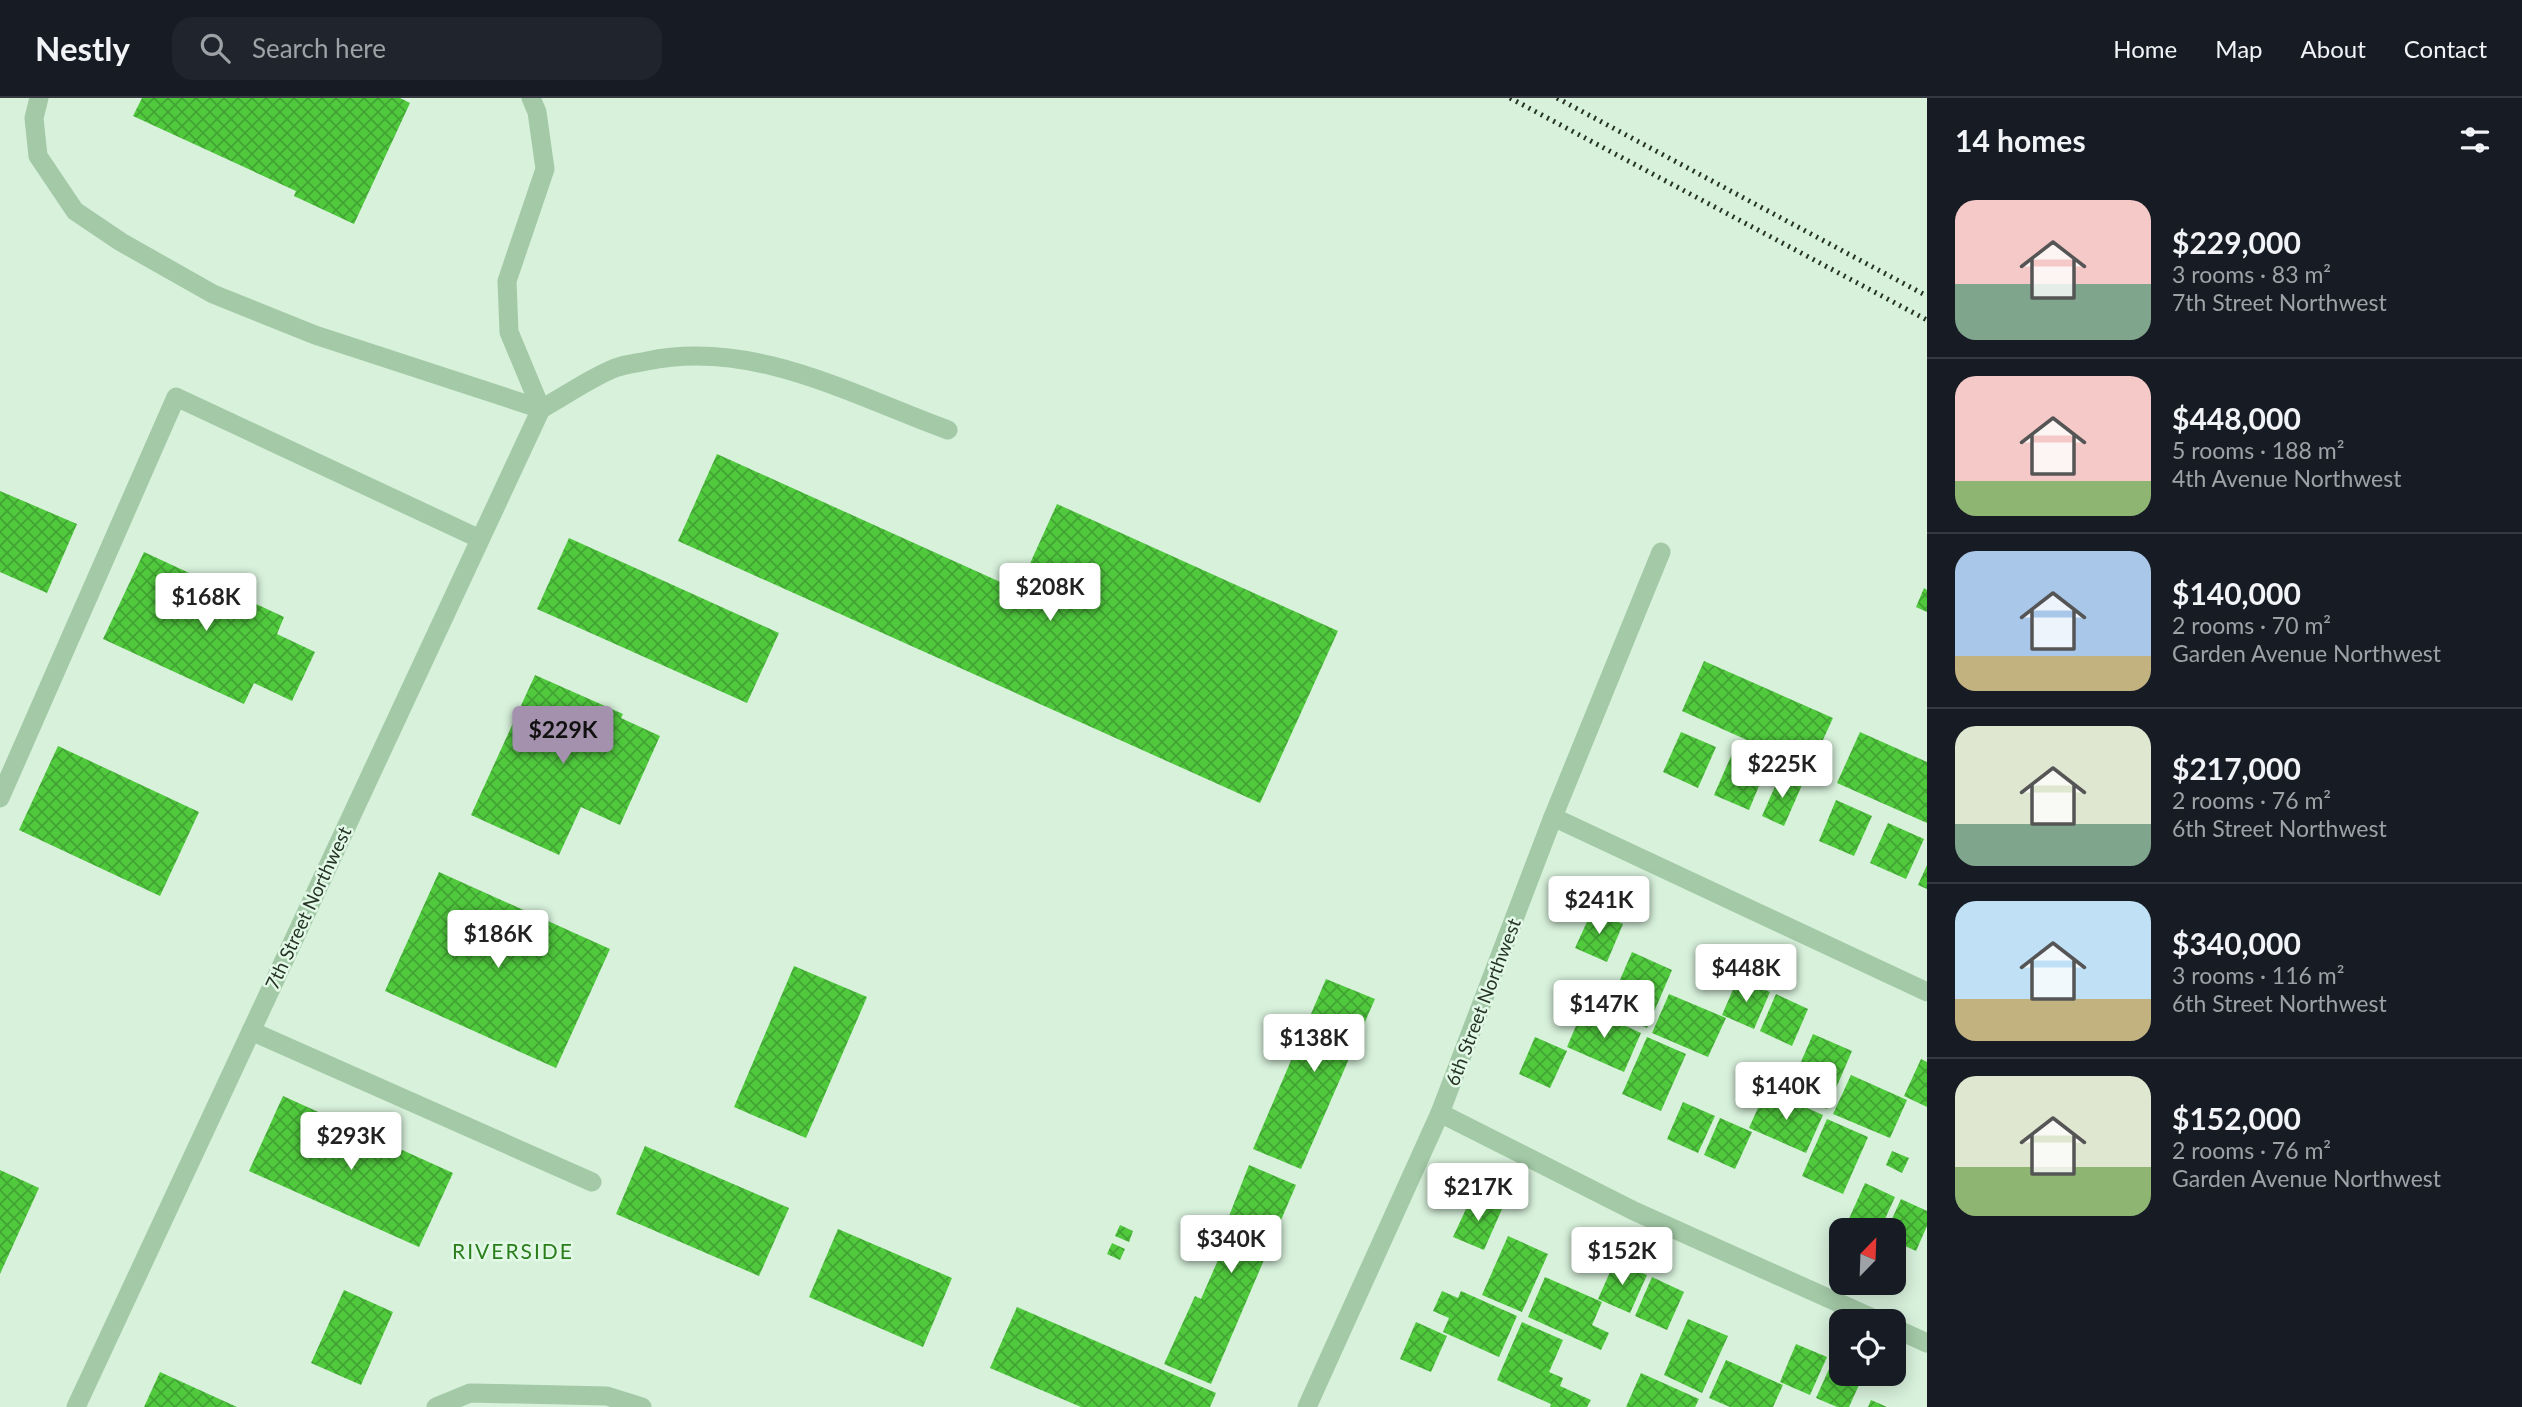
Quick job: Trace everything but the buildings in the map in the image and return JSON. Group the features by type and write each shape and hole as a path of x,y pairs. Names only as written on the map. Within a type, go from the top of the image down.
{"street":[{"path":"39,98 34,118 38,156 75,211 121,242 213,294 315,335 541,410 616,368 661,358 704,355 762,362 843,389 948,430"},
{"path":"531,98 537,112 545,169 507,281 509,332 541,410"},
{"path":"0,798 176,397 480,539"},
{"name":"7th Street Northwest","path":"76,1407 541,410"},
{"name":"6th Street Northwest","path":"1307,1407 1440,1113 1553,817 1661,552"},
{"path":"1553,817 1927,992"},
{"path":"251,1031 592,1182"},
{"path":"1440,1113 1634,1211 1852,1309"},
{"path":"1906,1333 1927,1343"},
{"path":"436,1407 470,1393 607,1396 642,1407"}],"railway":[{"path":"1510,98 1927,320"},
{"path":"1557,98 1927,296"}],"district":[{"name":"RIVERSIDE","path":"513,1252"}]}
